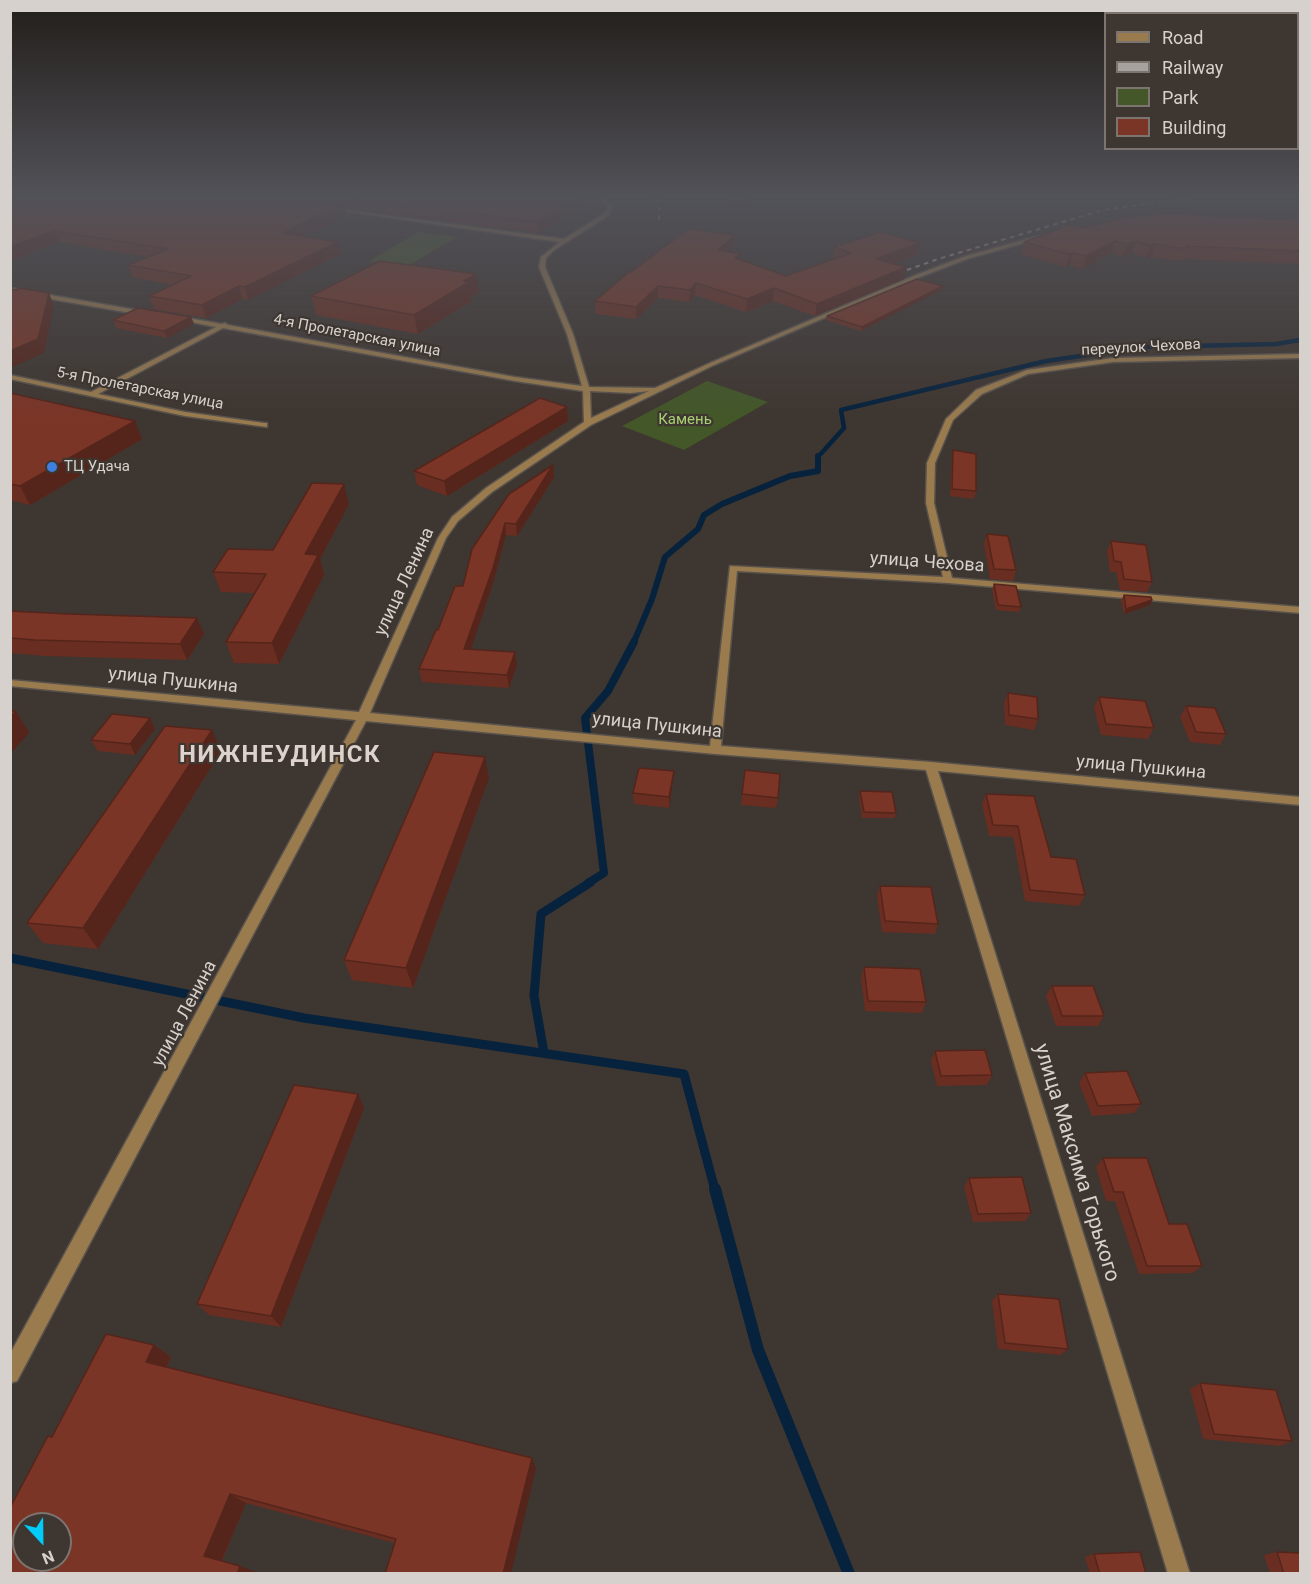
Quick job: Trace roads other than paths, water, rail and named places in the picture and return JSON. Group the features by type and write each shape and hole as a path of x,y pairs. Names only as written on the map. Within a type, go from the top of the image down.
{"street":[{"path":"544,272 570,334 586,389 588,423"},
{"name":"улица Ленина","path":"10,1374 362,718 441,538 455,519 489,490 588,423 663,387 932,272"},
{"path":"10,290 157,315"},
{"name":"4-я Пролетарская улица","path":"168,317 504,377 586,389 631,391 663,387"},
{"path":"92,394 225,326"},
{"name":"переулок Чехова","path":"948,580 930,503 931,463 950,419 979,392 1027,372 1113,360 1300,356"},
{"name":"5-я Пролетарская улица","path":"10,377 185,414 264,425"},
{"name":"улица Чехова","path":"715,750 733,568 948,580 1300,610"},
{"name":"улица Пушкина","path":"10,682 362,718 715,750 930,766 1300,801"},
{"name":"улица Максима Горького","path":"930,766 1179,1574"}],"waterway":[{"path":"818,457 844,428 841,410 1046,361 1143,347 1276,344 1300,340"},
{"path":"633,643 652,599 665,557 698,529 704,515 722,504 790,476 818,471 818,457"},
{"path":"588,883 604,873 585,718 608,691 633,643"},
{"path":"544,1053 534,996 541,914 591,882"},
{"path":"10,958 304,1018 684,1074 715,1190"},
{"path":"715,1189 758,1350 849,1574"}],"railway":[{"path":"890,276 902,272"}],"place":[{"name":"ТЦ Удача","path":"52,467"}],"district":[{"name":"НИЖНЕУДИНСК","path":"280,756"}],"park label":[{"name":"Камень","path":"685,420"}]}
